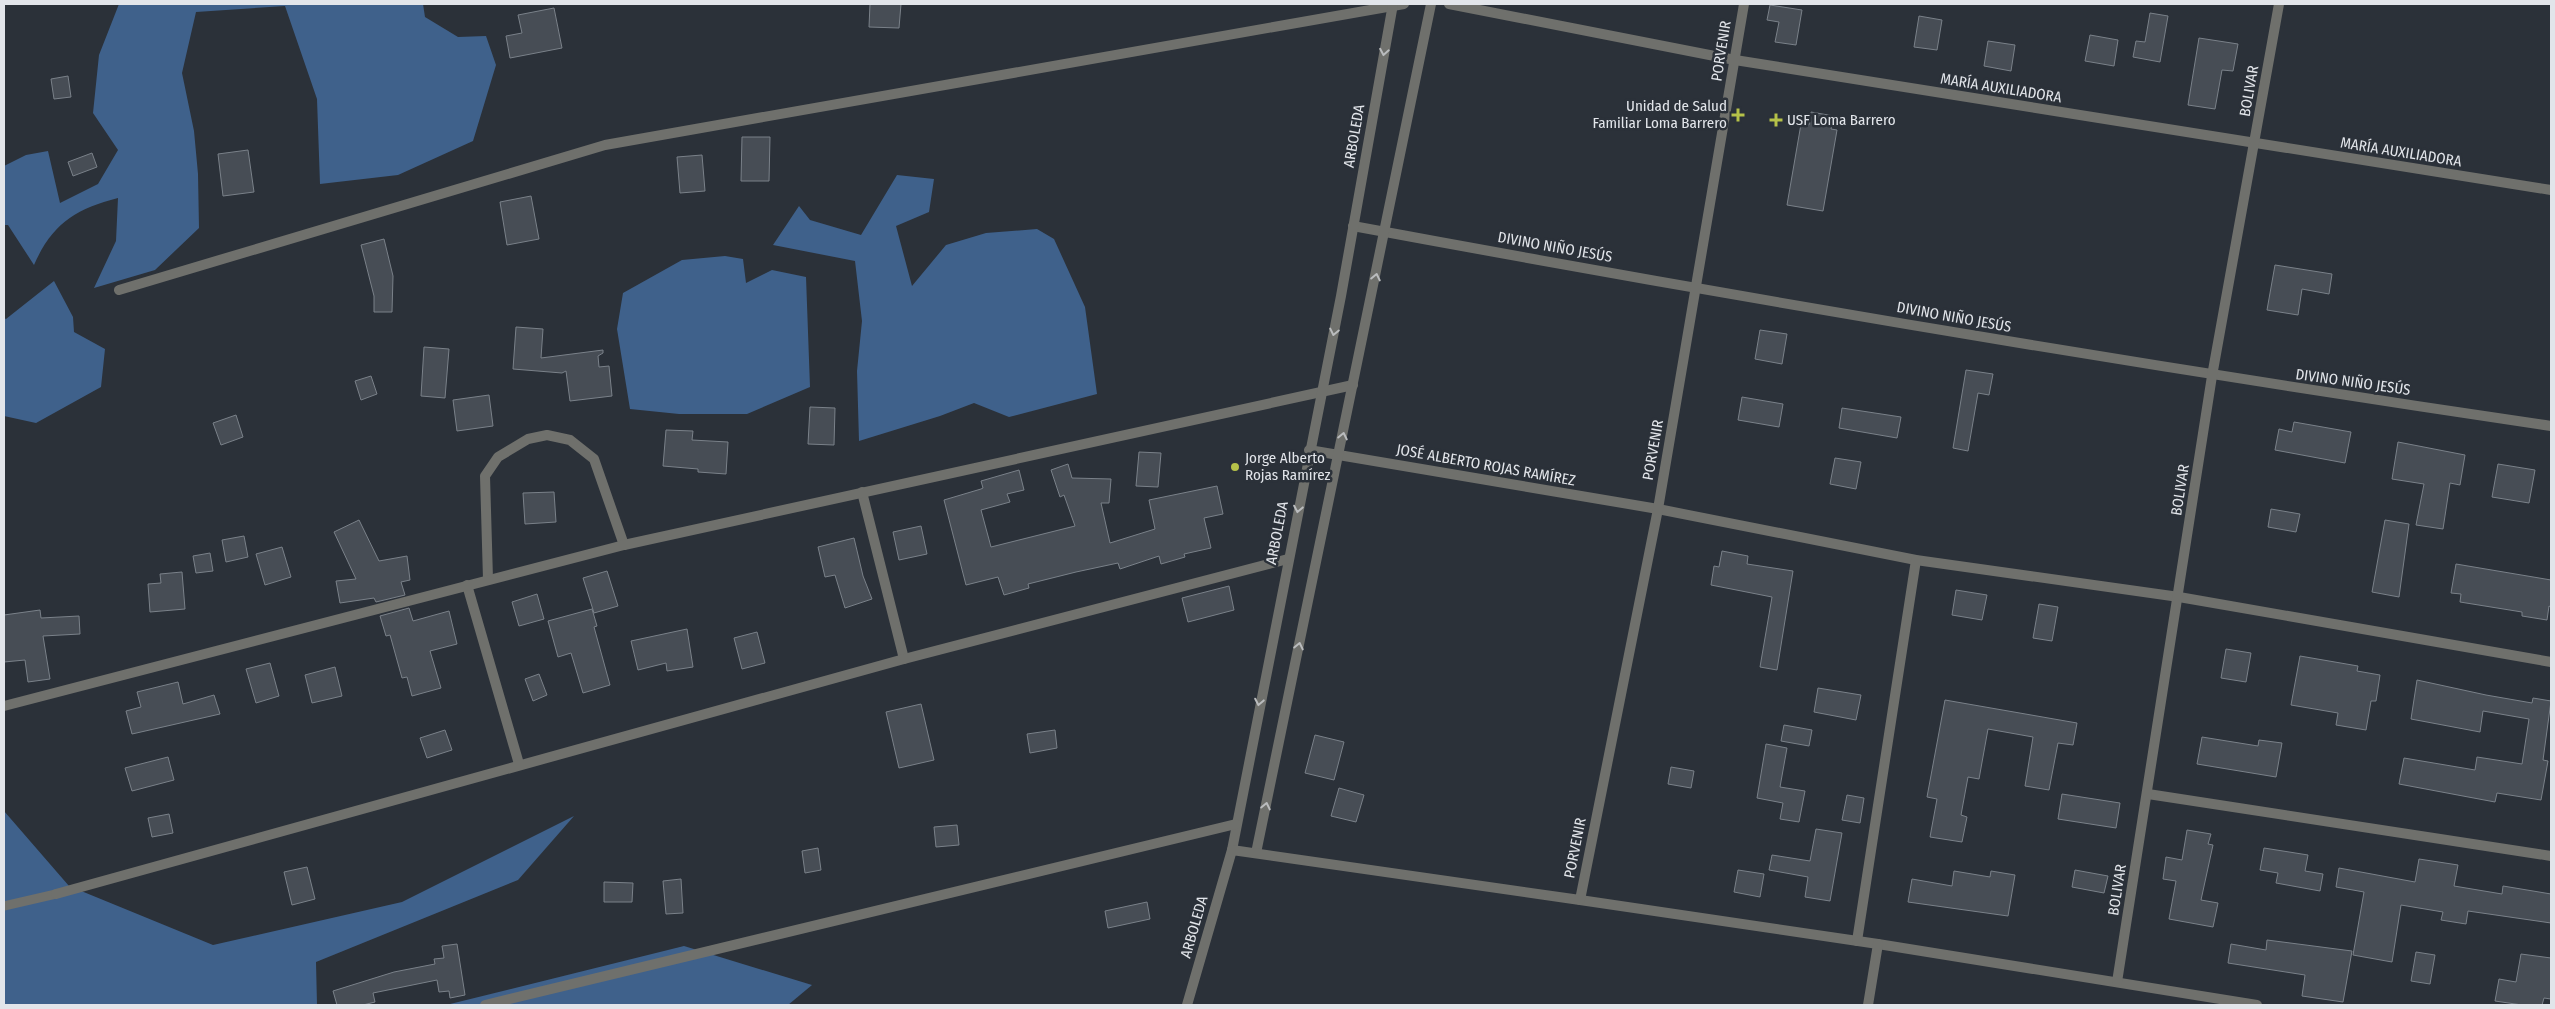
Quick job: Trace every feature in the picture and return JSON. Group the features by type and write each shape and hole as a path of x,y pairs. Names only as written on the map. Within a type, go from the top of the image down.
{"street":[{"path":"119,290 604,145 1392,4 1404,4"},
{"name":"ARBOLEDA","path":"1187,1005 1232,850 1353,226 1392,4"},
{"path":"1256,853 1386,232 1431,4"},
{"name":"MARÍA AUXILIADORA","path":"1449,4 1735,60 2551,190"},
{"name":"PORVENIR","path":"1580,900 1658,509 1744,4"},
{"name":"BOLIVAR","path":"2116,982 2148,794 2212,376 2256,144 2279,4"},
{"name":"DIVINO NIÑO JESÚS","path":"1353,226 1696,288 2212,376 2551,426"},
{"path":"4,706 624,545 1354,385"},
{"path":"488,579 485,476 498,457 528,439 547,435 570,440 594,459 624,545"},
{"name":"JOSÉ ALBERTO ROJAS RAMÍREZ","path":"1309,450 1658,509 1916,560 2179,596 2551,662"},
{"path":"862,492 904,659"},
{"path":"56,894 519,764 904,659 1288,559"},
{"path":"1857,941 1916,560"},
{"path":"467,585 519,764"},
{"path":"2148,794 2551,856"},
{"path":"484,1005 1236,824"},
{"path":"1232,850 1878,944 2258,1005"},
{"path":"1868,1005 1878,944"}],"lane":[{"path":"4,906 56,894"}],"shaded area":[{"path":"119,4 423,4 425,17 458,37 486,36 496,65 473,141 398,175 320,184 317,99 285,6 196,12 182,73 194,131 198,174 199,228 155,270 94,288 116,241 118,198 89,207 67,220 49,239 34,265 8,225 4,225 4,166 26,155 48,151 60,203 98,184 118,150 93,113 99,55"},
{"path":"897,175 934,179 929,212 896,226 912,286 946,245 986,233 1037,229 1054,239 1085,307 1097,394 1009,417 974,403 940,416 859,441 857,371 862,321 855,261 773,245 799,206 810,220 861,235"},
{"path":"725,256 743,259 746,283 772,270 806,277 810,387 747,414 679,414 630,409 617,329 623,293 682,260"},
{"path":"54,281 73,317 74,332 105,349 101,387 36,423 4,416 4,318 6,319"},
{"path":"4,811 69,886 213,945 402,902 574,816 518,880 316,962 317,1005 4,1005"},
{"path":"684,946 812,985 788,1005 446,1005"}],"building":[{"path":"870,4 901,4 899,28 869,27"},
{"path":"1770,5 1802,10 1796,45 1775,42 1779,22 1767,20"},
{"path":"554,8 562,48 510,58 506,36 522,33 518,15"},
{"path":"2150,13 2168,16 2160,62 2133,57 2136,41 2145,42"},
{"path":"1919,16 1942,20 1937,50 1914,47"},
{"path":"2090,35 2118,40 2114,66 2085,61"},
{"path":"2199,38 2238,44 2233,71 2222,70 2215,109 2188,105"},
{"path":"1988,41 2015,45 2011,71 1984,66"},
{"path":"68,76 71,97 54,99 51,79"},
{"path":"1811,112 1834,116 1831,129 1837,130 1823,211 1787,205 1801,124 1809,125"},
{"path":"742,137 770,137 769,181 741,181"},
{"path":"248,150 254,192 223,196 218,154"},
{"path":"92,153 97,167 73,176 68,162"},
{"path":"702,155 705,191 680,193 677,157"},
{"path":"531,196 539,239 507,245 500,202"},
{"path":"384,239 393,276 392,312 374,312 374,296 361,245"},
{"path":"2275,265 2332,274 2329,294 2302,289 2298,315 2267,310"},
{"path":"516,327 543,329 541,358 603,350 603,353 598,356 599,367 609,366 612,396 570,401 566,371 562,373 513,369"},
{"path":"1760,330 1787,334 1782,364 1755,359"},
{"path":"424,347 449,349 445,398 421,396"},
{"path":"1966,370 1993,374 1989,395 1978,393 1968,451 1953,448"},
{"path":"371,376 377,394 361,400 355,381"},
{"path":"489,395 493,426 457,431 453,400"},
{"path":"1742,397 1783,404 1779,427 1738,420"},
{"path":"810,407 835,408 834,445 808,444"},
{"path":"1842,408 1901,417 1897,438 1839,428"},
{"path":"236,415 243,437 221,445 213,423"},
{"path":"2294,422 2351,432 2345,463 2275,450 2279,429 2292,432"},
{"path":"666,430 693,431 692,440 728,442 726,474 698,472 698,469 663,466"},
{"path":"2398,442 2465,455 2460,485 2450,483 2443,529 2416,525 2424,484 2392,479"},
{"path":"1139,452 1161,453 1158,487 1136,486"},
{"path":"1835,458 1861,462 1856,489 1830,484"},
{"path":"1068,464 1072,478 1111,479 1109,503 1101,503 1110,543 1155,529 1149,500 1217,486 1223,514 1204,518 1211,548 1184,554 1185,557 1161,564 1159,556 1120,569 1118,563 1076,572 1028,584 1029,588 1004,595 998,577 966,585 944,500 983,488 981,481 1019,470 1024,490 1007,494 1010,502 981,510 991,547 1075,526 1064,495 1060,497 1051,470"},
{"path":"2498,464 2535,470 2529,503 2492,497"},
{"path":"554,492 556,522 525,524 523,493"},
{"path":"2271,509 2300,514 2296,532 2268,527"},
{"path":"359,520 379,561 407,556 410,580 401,582 405,595 376,602 374,598 340,603 336,581 356,579 334,532"},
{"path":"2385,520 2409,524 2399,597 2372,592"},
{"path":"921,526 927,554 899,560 893,532"},
{"path":"244,536 248,557 226,562 222,540"},
{"path":"854,538 863,576 872,599 845,608 835,575 825,577 818,547"},
{"path":"282,547 291,577 265,585 256,554"},
{"path":"1722,551 1748,556 1747,564 1793,571 1777,670 1760,667 1772,597 1711,585 1714,566 1719,567"},
{"path":"210,553 213,571 196,573 193,556"},
{"path":"2456,564 2551,580 2551,607 2549,606 2547,620 2522,616 2522,612 2460,602 2461,594 2451,593"},
{"path":"607,571 618,606 594,613 583,578"},
{"path":"182,572 185,609 150,612 148,584 161,583 160,574"},
{"path":"1229,586 1234,610 1188,622 1182,598"},
{"path":"1956,590 1987,595 1982,620 1952,615"},
{"path":"537,594 544,619 519,626 512,602"},
{"path":"2039,604 2058,607 2052,641 2033,638"},
{"path":"409,608 413,621 449,611 457,644 430,651 441,688 412,696 407,677 402,678 390,635 386,636 380,616"},
{"path":"592,609 597,626 594,627 610,685 583,693 571,653 558,657 548,621"},
{"path":"40,610 41,618 79,616 80,634 43,636 50,679 28,682 25,660 4,662 4,615"},
{"path":"687,629 693,667 667,671 666,663 638,670 631,641"},
{"path":"757,632 765,663 742,669 734,638"},
{"path":"2226,649 2251,653 2246,682 2221,678"},
{"path":"2300,656 2358,666 2357,671 2380,675 2376,701 2371,701 2366,730 2336,725 2338,713 2291,705"},
{"path":"270,663 279,696 256,703 246,669"},
{"path":"335,667 342,696 312,703 305,675"},
{"path":"539,674 547,695 533,701 525,679"},
{"path":"2417,680 2532,703 2533,698 2551,701 2543,760 2548,761 2541,800 2497,793 2495,802 2399,784 2404,758 2475,770 2477,757 2522,764 2529,719 2483,711 2480,732 2411,719"},
{"path":"178,682 183,704 214,695 220,714 132,734 126,711 141,707 137,692"},
{"path":"1818,688 1861,695 1856,720 1814,712"},
{"path":"1945,700 2077,723 2073,745 2058,743 2049,790 2025,786 2033,737 1988,729 1979,779 1968,777 1961,815 1967,817 1962,842 1930,837 1937,799 1927,797"},
{"path":"921,704 934,760 899,768 886,712"},
{"path":"1784,725 1812,730 1809,746 1781,741"},
{"path":"445,730 452,750 427,758 420,738"},
{"path":"1055,730 1057,748 1030,753 1027,734"},
{"path":"1315,735 1344,742 1334,780 1305,773"},
{"path":"2202,737 2258,746 2259,740 2282,743 2276,777 2197,764"},
{"path":"1766,744 1787,748 1780,787 1805,791 1799,822 1780,819 1783,803 1757,798"},
{"path":"168,757 174,780 132,791 125,768"},
{"path":"1671,767 1694,771 1691,788 1668,784"},
{"path":"1339,788 1364,795 1356,822 1331,816"},
{"path":"2062,794 2120,803 2116,828 2058,819"},
{"path":"1847,795 1864,798 1860,823 1842,820"},
{"path":"169,814 173,833 152,837 148,818"},
{"path":"957,825 959,845 936,847 934,827"},
{"path":"1816,829 1842,833 1830,901 1805,897 1808,877 1769,870 1772,855 1810,861"},
{"path":"2187,830 2211,834 2208,844 2213,845 2201,900 2218,903 2213,927 2169,919 2176,881 2163,879 2166,857 2182,860"},
{"path":"818,848 821,870 805,873 802,851"},
{"path":"2264,848 2308,855 2305,871 2323,874 2320,891 2276,883 2278,873 2260,870"},
{"path":"2419,859 2458,865 2454,886 2502,894 2503,886 2551,894 2551,923 2468,911 2466,924 2441,920 2443,912 2401,905 2392,962 2353,955 2364,892 2336,887 2339,868 2415,882"},
{"path":"307,867 315,899 292,905 284,872"},
{"path":"1738,870 1764,874 1760,897 1734,892"},
{"path":"2075,870 2108,876 2104,893 2072,887"},
{"path":"1954,871 1990,877 1991,871 2015,875 2008,916 1908,902 1912,879 1952,886"},
{"path":"681,879 683,913 666,914 663,881"},
{"path":"604,882 633,883 632,902 604,902"},
{"path":"1147,902 1150,919 1108,928 1105,911"},
{"path":"2267,940 2352,951 2343,1002 2302,996 2305,975 2228,963 2231,944 2266,950"},
{"path":"457,944 465,995 450,998 449,991 439,992 437,980 373,993 375,1002 363,1005 337,1005 333,991 394,972 435,964 434,959 444,958 442,946"},
{"path":"2416,952 2435,955 2430,984 2411,981"},
{"path":"2521,954 2551,958 2551,999 2544,998 2542,1005 2522,1005 2495,1001 2499,979 2516,982"}],"place":[{"name":"Unidad de Salud Familiar Loma Barrero","path":"1738,115"},
{"name":"USF Loma Barrero","path":"1776,120"},
{"name":"Jorge Alberto Rojas Ramírez","path":"1235,467"}]}
